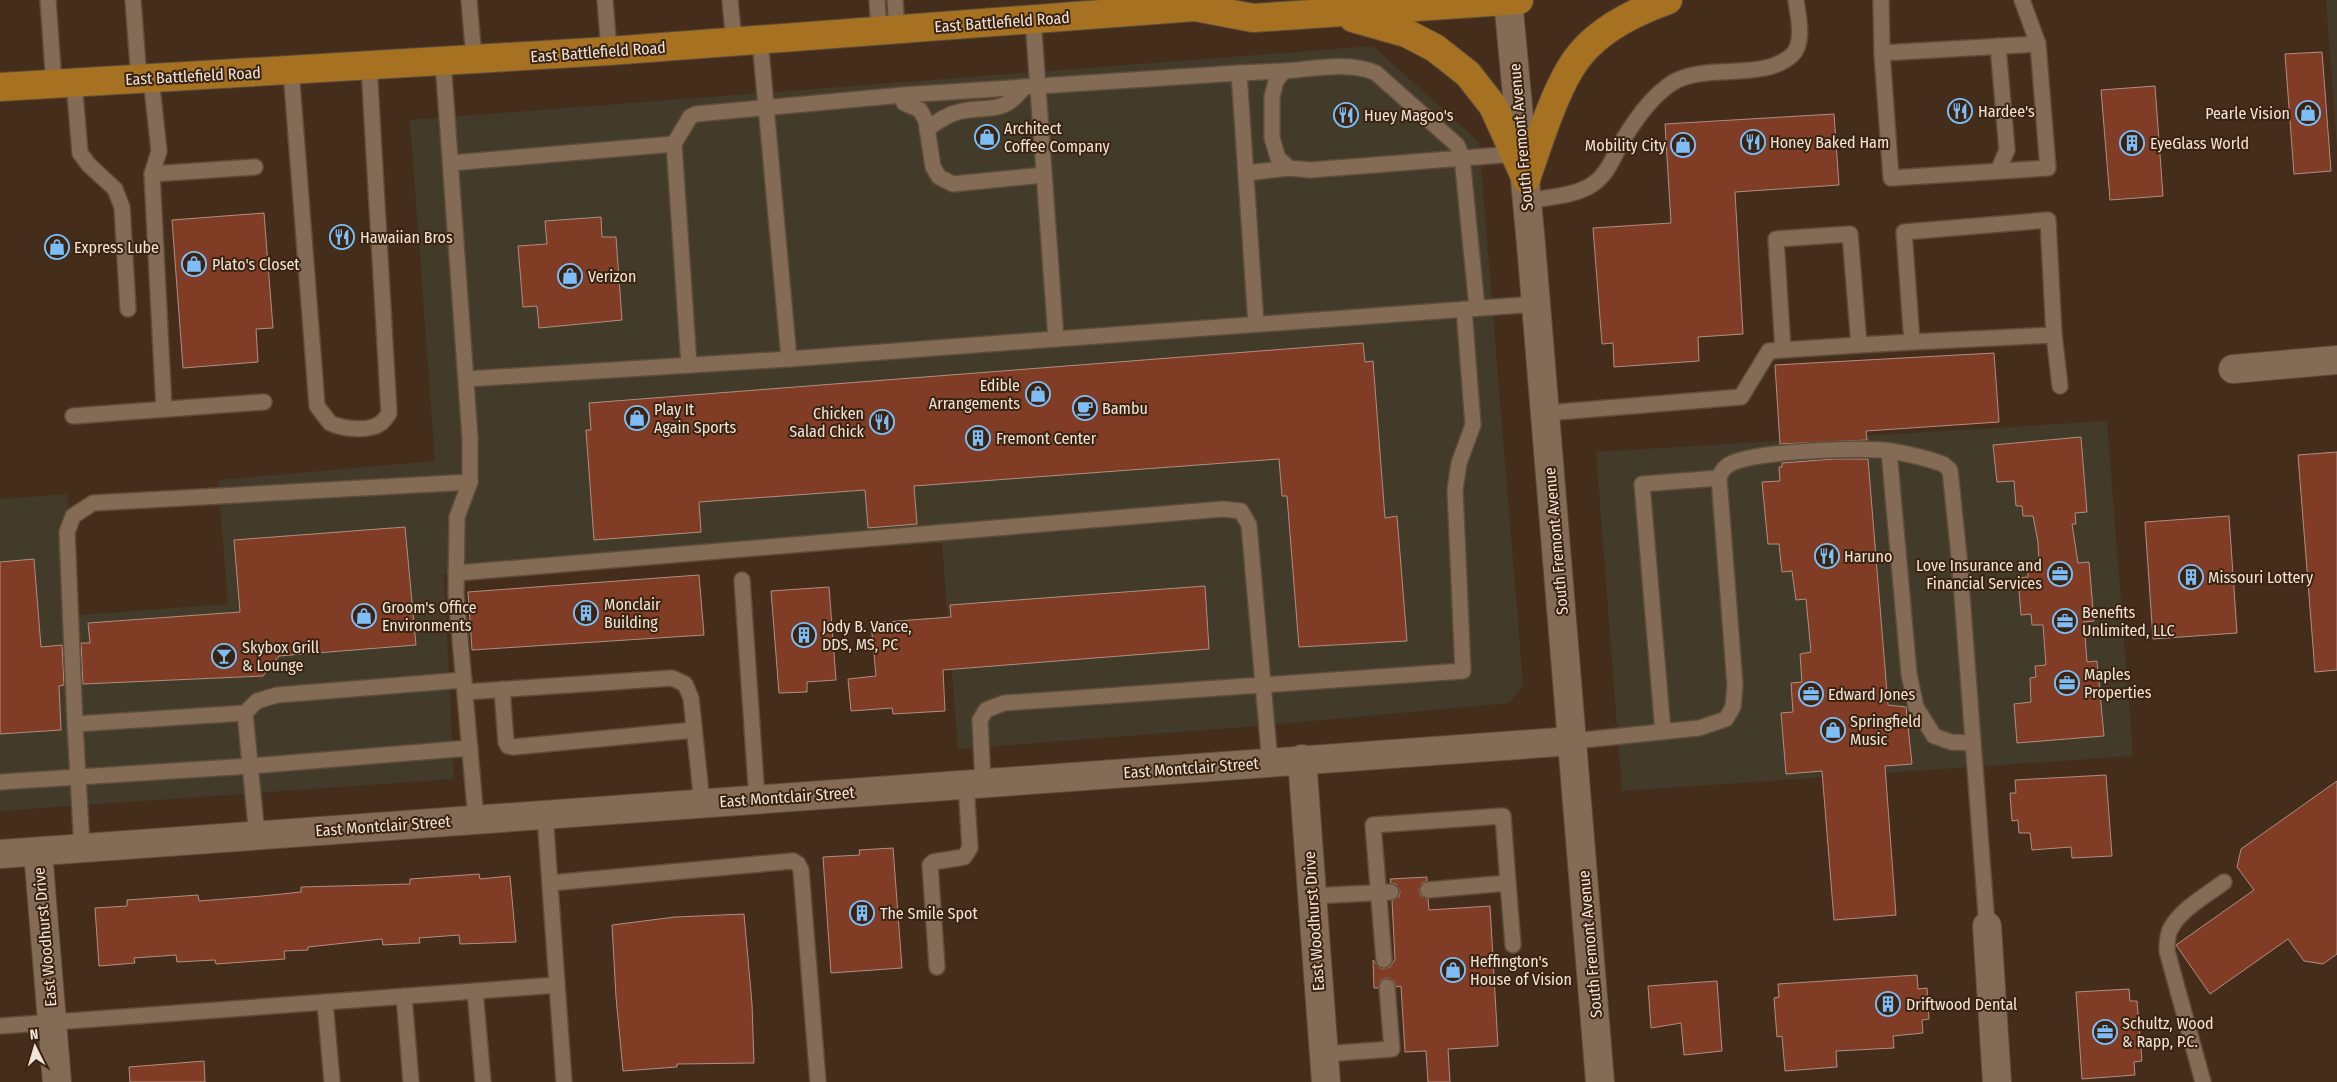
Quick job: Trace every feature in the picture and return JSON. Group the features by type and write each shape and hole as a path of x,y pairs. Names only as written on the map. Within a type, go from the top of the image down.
{"main road":[{"name":"East Battlefield Road","path":"0,87 609,51 888,31 1202,4 1253,18 1512,0"},
{"path":"1526,190 1546,122 1575,62 1587,48 1617,23 1645,8 1668,0"},
{"path":"1332,12 1406,33 1435,48 1468,74 1493,106 1515,154 1526,190"}],"street":[{"name":"South Fremont Avenue","path":"1512,0 1600,1082"},
{"path":"2233,369 2337,360"},
{"name":"East Montclair Street","path":"0,854 1573,741"},
{"name":"East Woodhurst Drive","path":"1302,759 1326,1082"},
{"name":"East Woodhurst Drive","path":"38,852 57,1082"},
{"path":"1987,926 1998,1082"}],"lane":[{"path":"48,0 80,153 89,165 115,189 122,207 128,309"},
{"path":"133,0 145,79 159,151 152,174 164,409"},
{"path":"469,0 474,59"},
{"path":"605,0 609,51"},
{"path":"730,0 734,42"},
{"path":"877,0 888,31"},
{"path":"888,31 895,0"},
{"path":"1526,190 1580,191 1592,185 1602,177 1638,118 1659,94 1680,78 1694,74 1774,66 1788,59 1795,53 1799,44 1796,0"},
{"path":"1880,0 1891,178 2048,168 2038,44 2022,0"},
{"path":"1033,19 1031,87 1044,175 1056,339"},
{"path":"760,40 789,358"},
{"path":"1882,53 2038,44"},
{"path":"1998,46 2007,150 1998,171"},
{"path":"443,61 470,438 470,482 458,517 456,593 476,819"},
{"path":"291,70 317,406 330,423 353,428 382,423 389,413 369,66"},
{"path":"689,365 674,144 690,117 696,114 903,95 1345,66 1376,73 1456,145 1462,157 1471,309 1473,425 1458,463 1455,490 1463,671 1004,703 986,710 980,720 968,854 964,857 933,862 930,865 937,968"},
{"path":"1284,71 1276,81 1272,97 1272,138 1278,158 1289,168"},
{"path":"1240,73 1256,324"},
{"path":"927,129 944,116 958,111 1001,106 1014,101 1031,87"},
{"path":"904,103 920,110 927,129 934,167 940,177 953,184 1044,175"},
{"path":"451,163 674,144"},
{"path":"1246,173 1289,168 1310,170 1515,154"},
{"path":"152,174 255,167"},
{"path":"1912,342 1904,232 2048,220 2054,335 2060,386"},
{"path":"1783,350 1776,239 1850,234 1859,345"},
{"path":"466,379 789,358 1536,304"},
{"path":"1546,413 1741,397 1769,351 2054,335"},
{"path":"73,416 264,402"},
{"path":"1573,741 1699,728 1726,719 1734,707 1735,685 1719,478 1722,470 1729,465 1755,457 1816,451 1890,451 1943,464 1950,470 1987,926"},
{"path":"1890,451 1909,674 1916,707 1934,736 1951,742 1973,743"},
{"path":"1663,732 1642,484 1719,478"},
{"path":"82,848 67,532 73,516 93,503 470,482"},
{"path":"456,573 1223,508 1241,511 1249,525 1270,763"},
{"path":"742,580 757,799"},
{"path":"75,724 246,713 257,701 277,695 464,686 502,690 672,678 685,684 691,698 702,803"},
{"path":"502,690 506,742 508,746 694,730"},
{"path":"246,713 257,836"},
{"path":"0,782 250,766 470,748"},
{"path":"545,815 564,1082"},
{"path":"1384,960 1385,892 1373,825 1503,816 1513,945"},
{"path":"550,883 793,861 798,864 818,1082"},
{"path":"2203,1082 2167,951 2168,938 2170,929 2179,917 2224,882"},
{"path":"1428,890 1508,884"},
{"path":"1312,896 1385,892"},
{"path":"0,1026 557,985"},
{"path":"1324,1054 1392,1049 1387,987"},
{"path":"475,991 483,1082"},
{"path":"404,996 411,1082"},
{"path":"325,1002 332,1082"}],"shaded area":[{"path":"2326,0 2337,0 2337,148"},
{"name":"Fremont Center","path":"1373,46 1479,142 1523,685 1509,703 1245,727 958,749 942,543 444,574 454,779 0,811 0,499 67,494 79,615 228,604 218,480 435,461 410,120"},
{"path":"2107,421 2133,756 1622,791 1596,452"}],"building":[{"name":"Pearle Vision","path":"2322,52 2331,171 2294,174 2285,54"},
{"name":"EyeGlass World","path":"2155,86 2163,196 2110,200 2101,90"},
{"path":"1834,114 1839,185 1735,192 1743,334 1698,337 1699,361 1614,367 1613,343 1602,344 1593,228 1671,223 1665,124"},
{"path":"264,213 273,328 256,329 258,362 183,368 172,220"},
{"name":"Verizon","path":"601,217 602,237 616,237 622,320 539,328 537,306 523,307 518,246 547,244 545,221"},
{"name":"Fremont Center","path":"1363,343 1365,362 1373,361 1385,518 1397,516 1407,641 1299,647 1287,496 1282,496 1279,459 914,486 917,524 868,528 865,490 699,502 701,532 594,540 586,430 591,430 589,403"},
{"path":"1994,353 1999,422 1866,431 1867,440 1780,444 1775,365"},
{"path":"2081,437 2087,512 2075,513 2076,524 2072,524 2078,563 2089,562 2094,621 2084,622 2087,662 2097,661 2104,736 2017,743 2014,704 2031,702 2030,678 2036,677 2035,666 2046,665 2043,625 2032,625 2031,614 2021,615 2018,578 2028,577 2028,565 2039,564 2038,542 2033,516 2023,516 2022,506 2016,506 2014,481 1997,482 1993,445"},
{"path":"2337,452 2337,670 2315,672 2298,455"},
{"path":"1834,459 1868,459 1888,705 1906,707 1912,764 1885,766 1896,915 1834,920 1822,771 1786,774 1781,713 1793,712 1791,683 1802,682 1800,654 1811,652 1806,599 1796,600 1792,571 1782,572 1779,544 1768,544 1762,482 1780,481 1779,467 1782,467 1782,463"},
{"name":"Missouri Lottery","path":"2229,516 2237,633 2153,639 2145,522"},
{"path":"405,527 416,645 279,656 263,676 83,684 81,643 90,643 88,623 240,612 234,540"},
{"path":"34,559 41,647 62,645 64,685 59,686 61,730 0,734 0,562"},
{"name":"Monclair Building","path":"699,575 704,635 472,650 468,592"},
{"path":"1205,586 1209,649 943,670 945,711 893,714 892,708 851,711 848,679 876,676 871,623 951,617 950,605"},
{"name":"Jody B. Vance, DDS, MS, PC","path":"829,587 836,680 807,682 807,692 779,693 771,591"},
{"path":"2106,775 2112,856 2072,858 2071,847 2032,850 2030,833 2019,833 2018,820 2012,821 2010,793 2016,793 2015,780"},
{"path":"2337,781 2337,954 2323,964 2304,961 2288,939 2210,994 2176,945 2254,890 2237,867 2241,849"},
{"name":"The Smile Spot","path":"893,848 902,968 831,973 823,857 860,855 859,850"},
{"path":"479,874 480,879 510,876 516,942 460,944 459,935 419,938 420,943 383,945 382,939 308,947 308,950 284,951 285,959 216,964 215,960 177,962 176,955 134,958 135,963 99,966 95,908 127,906 127,900 198,895 199,901 301,892 301,887 410,884 410,879"},
{"path":"1427,877 1427,881 1422,883 1419,890 1421,896 1428,899 1429,910 1490,906 1498,1046 1448,1049 1450,1082 1428,1082 1426,1051 1405,1052 1401,986 1396,987 1394,981 1387,978 1381,980 1378,988 1374,988 1373,960 1380,968 1384,969 1390,967 1395,959 1392,901 1399,897 1400,891 1396,884 1391,883 1390,879"},
{"path":"744,914 752,1004 754,1063 677,1064 677,1067 623,1071 612,925 675,917"},
{"path":"1917,975 1918,989 1927,988 1929,1019 1922,1020 1923,1033 1893,1036 1894,1048 1836,1051 1837,1067 1785,1071 1782,1036 1777,1037 1774,998 1779,997 1778,984"},
{"path":"1717,981 1722,1051 1684,1055 1681,1023 1651,1028 1648,986"},
{"name":"Schultz, Wood & Rapp, P.C.","path":"2129,989 2130,1001 2137,1001 2142,1061 2134,1062 2135,1075 2082,1079 2076,992"},
{"path":"204,1061 205,1082 130,1082 129,1067"}],"place":[{"name":"Hardee's","path":"1960,111"},
{"name":"Pearle Vision","path":"2308,113"},
{"name":"Huey Magoo's","path":"1346,115"},
{"name":"Architect Coffee Company","path":"987,137"},
{"name":"Honey Baked Ham","path":"1753,142"},
{"name":"EyeGlass World","path":"2132,143"},
{"name":"Mobility City","path":"1683,145"},
{"name":"Hawaiian Bros","path":"342,237"},
{"name":"Express Lube","path":"57,247"},
{"name":"Plato's Closet","path":"194,264"},
{"name":"Verizon","path":"570,276"},
{"name":"Edible Arrangements","path":"1038,394"},
{"name":"Bambu","path":"1085,408"},
{"name":"Play It Again Sports","path":"637,418"},
{"name":"Chicken Salad Chick","path":"882,422"},
{"name":"Fremont Center","path":"978,438"},
{"name":"Haruno","path":"1827,556"},
{"name":"Love Insurance and Financial Services","path":"2060,574"},
{"name":"Missouri Lottery","path":"2191,577"},
{"name":"Monclair Building","path":"586,613"},
{"name":"Groom's Office Environments","path":"364,616"},
{"name":"Benefits Unlimited, LLC","path":"2065,621"},
{"name":"Jody B. Vance, DDS, MS, PC","path":"804,635"},
{"name":"Skybox Grill & Lounge","path":"224,656"},
{"name":"Maples Properties","path":"2067,683"},
{"name":"Edward Jones","path":"1811,694"},
{"name":"Springfield Music","path":"1833,730"},
{"name":"The Smile Spot","path":"862,913"},
{"name":"Heffington's House of Vision","path":"1453,970"},
{"name":"Driftwood Dental","path":"1888,1004"},
{"name":"Schultz, Wood & Rapp, P.C.","path":"2105,1032"}]}
